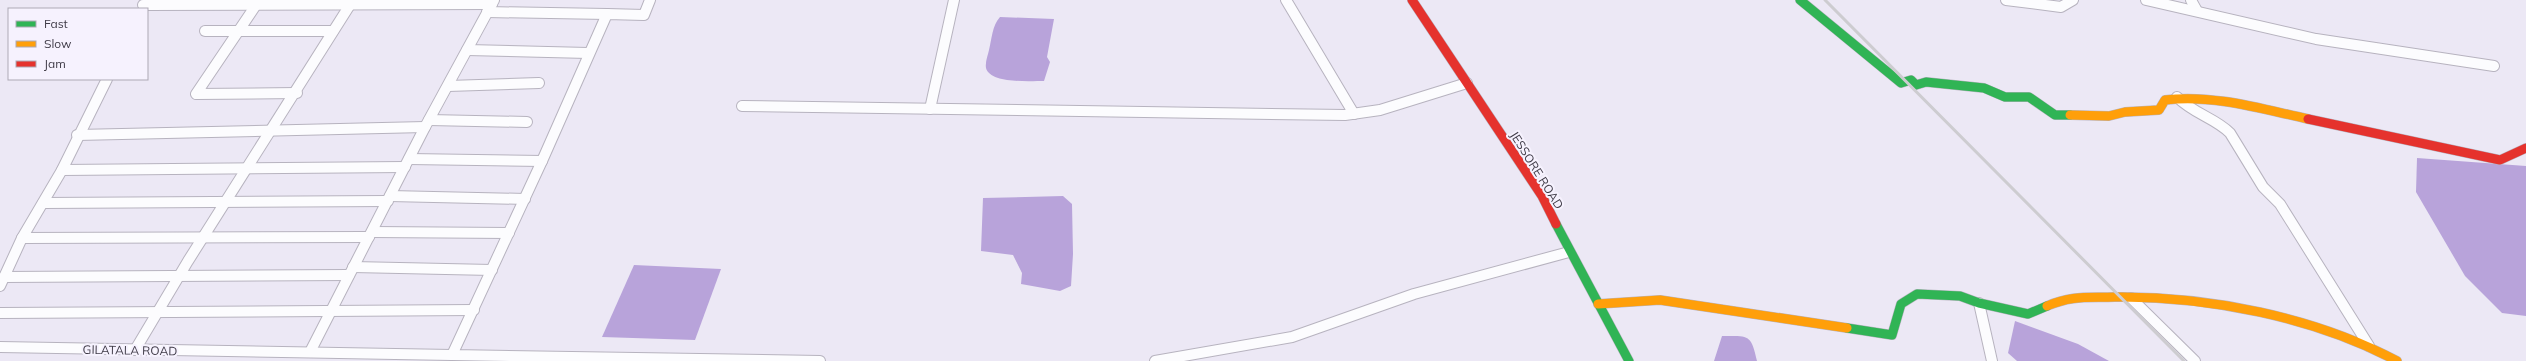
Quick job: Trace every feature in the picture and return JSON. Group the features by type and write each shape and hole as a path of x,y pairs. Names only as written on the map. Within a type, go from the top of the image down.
{"main road":[{"name":"JESSORE ROAD","path":"1412,0 1542,196 1569,252 1629,361"},
{"path":"1800,0 1901,83 1911,80 1916,85 1926,82 1960,85 1984,88 2005,97 2029,97 2055,116 2109,116 2125,112 2158,110 2165,100 2178,97 2246,106 2500,160 2526,148"},
{"path":"1598,304 1660,300 1892,335 1901,304 1917,294 1960,296 1979,303 2028,314 2066,298 2144,297 2202,302 2266,313 2369,346 2397,361"}],"street":[{"path":"143,5 243,2 491,5 607,14 644,15 650,0"},
{"path":"930,110 954,0"},
{"path":"1286,0 1354,114"},
{"path":"2006,0 2061,7 2073,0"},
{"path":"2146,0 2316,39 2494,66"},
{"path":"2191,0 2197,11"},
{"path":"243,2 256,5 196,94 297,92"},
{"path":"135,350 179,275 270,130 297,92 351,3"},
{"path":"310,352 427,123 491,5"},
{"path":"452,355 525,199 588,53 607,14"},
{"path":"205,31 333,31"},
{"path":"467,50 588,53"},
{"path":"106,80 62,170 22,238 2,282 179,275 351,271 492,270"},
{"path":"448,86 539,83"},
{"path":"742,106 1281,116 1354,114 1380,110 1467,83"},
{"path":"2178,97 2189,109 2224,127 2230,133 2256,177 2280,204 2369,346"},
{"path":"78,135 270,130 427,123 527,122"},
{"path":"62,170 246,169 407,163 542,161"},
{"path":"43,203 225,203 389,198 525,199"},
{"path":"22,238 509,233"},
{"path":"1155,361 1292,336 1414,294 1569,252"},
{"path":"2131,298 2195,361"},
{"path":"1979,303 1992,361"},
{"path":"0,313 156,314 310,312 332,309 474,310"},
{"name":"GILATALA ROAD","path":"0,348 310,352 452,355 570,360 820,361"}],"shaded area":[{"path":"1000,17 1054,19 1047,57 1050,62 1044,81 1003,79 995,77 989,73 986,68 986,61 994,28"},
{"path":"2417,158 2526,166 2526,316 2502,313 2465,276 2416,192"},
{"path":"1063,196 1072,204 1073,254 1071,286 1060,291 1021,284 1022,273 1013,255 981,251 983,198"},
{"path":"634,265 721,269 695,340 602,337"},
{"path":"2015,321 2078,344 2109,361 2017,361 2008,353"},
{"path":"1722,336 1738,336 1747,338 1753,346 1757,361 1714,361"}],"railway":[{"path":"1825,0 2184,361"}],"traffic: fast":[{"path":"1800,0 1901,83 1911,80 1916,85 1926,82 1984,88 2005,97 2029,97 2055,115 2070,115"},
{"path":"1556,224 1629,361"},
{"path":"1847,328 1892,335 1901,304 1917,294 1960,296 1979,303 2028,314 2047,306"}],"traffic: slow":[{"path":"2070,115 2109,116 2125,112 2159,110 2165,100 2179,98 2236,104 2308,119"},
{"path":"2047,306 2066,298 2144,297 2202,302 2267,313 2369,346 2397,361"},
{"path":"1598,304 1660,300 1847,328"}],"traffic: jam":[{"path":"1412,0 1542,196 1556,224"},
{"path":"2308,119 2500,160 2526,148"}]}
